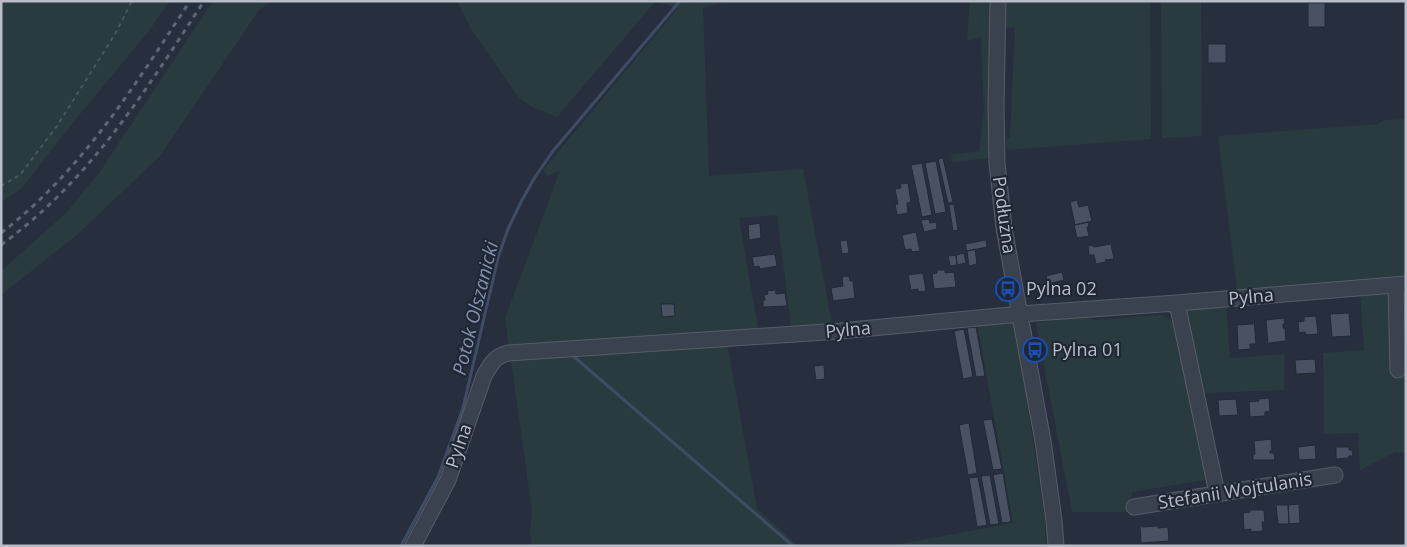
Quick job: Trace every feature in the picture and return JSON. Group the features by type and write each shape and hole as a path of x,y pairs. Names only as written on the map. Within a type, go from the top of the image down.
{"street":[{"name":"Podłużna","path":"998,1 996,108 998,163 1004,228 1043,440 1056,546"},
{"name":"Pylna","path":"413,546 448,480 484,376 490,364 500,355 840,331 1020,314 1401,284"},
{"path":"1398,370 1401,284"},
{"path":"1177,303 1217,493"},
{"name":"Stefanii Wojtulanis","path":"1134,507 1335,475"}],"path":[{"path":"1,186 20,175 57,126 115,34 132,1"}],"shaded area":[{"path":"1,1 169,1 149,31 71,125 22,188 1,203"},
{"path":"213,1 272,1 259,10 160,156 78,234 1,295 1,271 66,213 99,173"},
{"path":"457,1 728,1 703,8 709,176 803,169 832,324 791,326 777,215 739,218 758,328 725,332 757,509 798,546 532,546 530,532 532,511 505,318 560,171 547,176 543,170 678,8 655,2 557,117 532,107 519,98 471,29"},
{"path":"970,1 992,1 991,158 952,162 951,155 979,151 984,112 981,37 967,41"},
{"path":"1004,1 1150,1 1151,139 1007,150 1006,140 1010,137 1015,28 1004,27"},
{"path":"1161,1 1201,1 1202,136 1162,138"},
{"path":"1406,119 1406,276 1237,290 1218,136 1378,124 1384,120"},
{"path":"1387,292 1390,306 1393,373 1406,372 1406,453 1395,452 1360,470 1358,433 1324,434 1323,353 1364,350 1360,293"},
{"path":"1226,305 1230,358 1285,354 1284,390 1204,393 1186,318 1189,308"},
{"path":"1162,315 1175,323 1205,480 1132,492 1129,512 1072,512 1036,323 1084,316 1093,320"},
{"path":"1014,319 1045,518 1046,546 889,546 1013,523 977,322"}],"building":[{"path":"1308,3 1325,3 1325,27 1308,27"},
{"path":"1208,44 1226,44 1226,63 1208,63"},
{"path":"943,158 953,202 948,203 938,159"},
{"path":"936,161 946,212 935,214 925,163"},
{"path":"922,163 932,215 922,217 911,165"},
{"path":"908,183 911,202 907,203 908,213 897,215 895,204 898,204 895,189 901,188 900,184"},
{"path":"1077,200 1079,207 1088,205 1092,221 1075,225 1070,202"},
{"path":"954,204 958,230 953,231 949,205"},
{"path":"929,219 930,223 936,222 937,229 924,232 921,220"},
{"path":"1088,222 1089,236 1077,238 1074,225"},
{"path":"760,223 761,238 749,240 748,225"},
{"path":"916,232 920,251 912,252 911,249 905,250 902,235"},
{"path":"847,240 849,253 842,254 840,241"},
{"path":"986,240 987,247 967,251 965,244"},
{"path":"1111,244 1114,259 1096,264 1094,255 1089,255 1088,246 1093,245 1094,247"},
{"path":"975,249 977,264 969,266 967,251"},
{"path":"964,253 966,263 957,265 956,255"},
{"path":"775,254 777,266 760,269 759,266 754,267 752,257"},
{"path":"956,255 957,265 950,266 948,256"},
{"path":"937,270 945,270 945,273 954,272 956,287 934,289 932,274 937,273"},
{"path":"1062,272 1064,280 1048,284 1046,276"},
{"path":"923,273 926,291 918,292 918,289 911,290 908,275"},
{"path":"849,276 850,281 853,281 855,298 833,301 831,288 843,286 842,277"},
{"path":"775,290 776,294 785,293 787,306 763,307 764,295 768,294 767,291"},
{"path":"661,304 674,304 675,316 662,317"},
{"path":"1349,313 1351,336 1332,337 1330,314"},
{"path":"1316,316 1318,334 1306,335 1305,332 1299,333 1298,322 1304,321 1304,317"},
{"path":"1284,318 1285,324 1283,324 1283,328 1285,328 1286,342 1268,344 1266,320"},
{"path":"1253,321 1256,344 1250,344 1250,349 1238,350 1237,325 1253,324"},
{"path":"976,327 985,376 976,377 967,328"},
{"path":"964,329 973,377 963,379 954,331"},
{"path":"1315,359 1316,373 1296,374 1295,360"},
{"path":"824,365 825,379 816,380 814,366"},
{"path":"1269,398 1270,411 1265,412 1265,416 1250,417 1249,402"},
{"path":"1236,399 1238,415 1219,416 1218,400"},
{"path":"992,419 1002,469 993,470 983,420"},
{"path":"969,423 977,473 968,475 959,425"},
{"path":"1271,439 1272,451 1270,453 1274,453 1275,460 1253,460 1253,455 1255,454 1254,441"},
{"path":"1315,445 1316,459 1299,460 1298,447"},
{"path":"1336,447 1349,447 1349,450 1352,450 1353,456 1336,459"},
{"path":"1003,473 1011,522 1002,523 993,475"},
{"path":"990,475 999,524 990,525 981,476"},
{"path":"978,477 987,525 977,527 969,478"},
{"path":"1288,504 1289,524 1278,524 1276,505"},
{"path":"1299,504 1300,523 1289,524 1288,505"},
{"path":"1250,510 1264,510 1265,522 1262,522 1263,531 1251,532 1251,529 1244,530 1243,513 1250,512"},
{"path":"1157,524 1158,528 1168,527 1169,541 1141,543 1140,525 1142,527 1157,526"}],"waterway":[{"name":"Potok Olszanicki","path":"401,546 438,477 463,408 498,258 508,229 521,202 553,151 680,1"},
{"path":"572,355 793,546"}],"railway":[{"path":"1,233 30,209 82,154 149,64 190,1"},
{"path":"1,245 62,192 114,133 160,69 204,1"}],"place":[{"name":"Pylna 02","path":"1008,289"},
{"name":"Pylna 01","path":"1035,350"}]}
